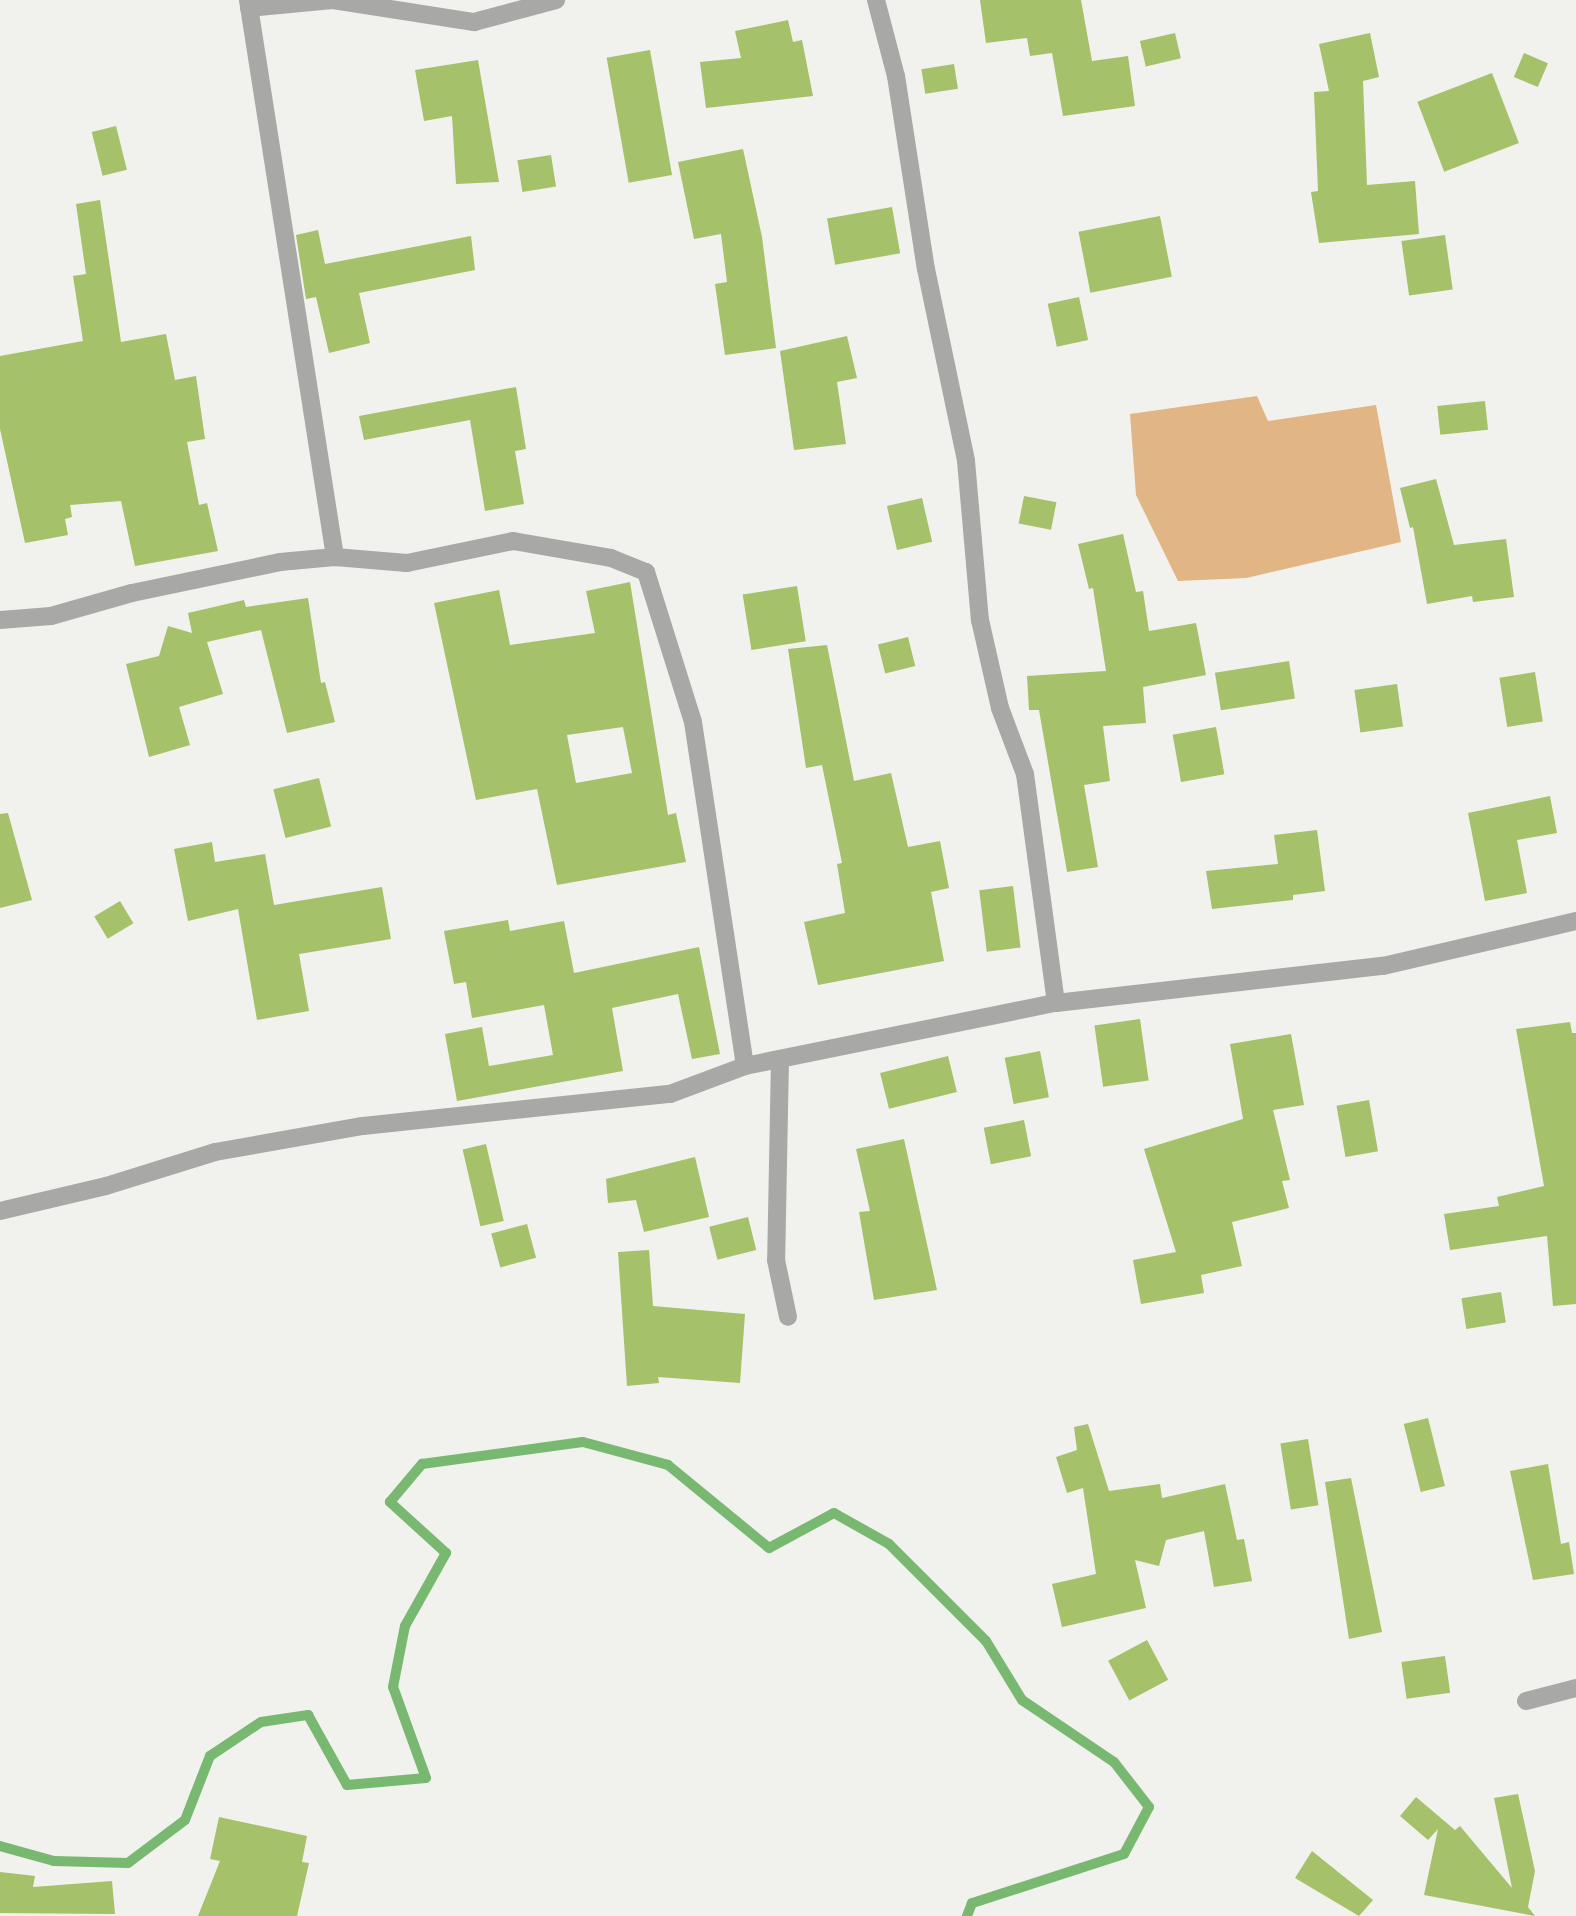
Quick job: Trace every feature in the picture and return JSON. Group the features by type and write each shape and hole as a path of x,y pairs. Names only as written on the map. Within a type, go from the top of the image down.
{"street":[{"path":"335,557 249,4 332,0 474,22 556,0"},
{"path":"876,0 896,76 926,269 965,461 980,620 1000,708 1024,774 1056,1003"},
{"path":"0,620 51,616 132,593 280,562 335,557 407,563 513,541 611,558 646,572 693,722 745,1066"},
{"path":"0,1211 106,1186 215,1152 363,1126 670,1094 745,1066 1056,1003 1383,966 1576,921"},
{"path":"780,1059 776,1260 788,1317"},
{"path":"1526,1701 1576,1688"}],"shaded area":[{"path":"1257,396 1268,421 1376,405 1401,542 1246,578 1178,581 1136,495 1130,414"}],"building":[{"path":"980,0 1081,0 1092,61 1128,56 1135,106 1063,116 1052,53 1030,56 1027,38 986,43"},
{"path":"788,20 793,42 802,40 813,96 706,108 700,62 741,58 735,31"},
{"path":"1175,33 1181,58 1146,66 1140,41"},
{"path":"1370,33 1379,77 1363,81 1367,185 1415,181 1419,234 1319,243 1311,192 1318,191 1314,92 1329,91 1319,44"},
{"path":"650,50 672,175 629,183 607,58"},
{"path":"1524,53 1548,63 1538,87 1514,77"},
{"path":"478,60 499,182 456,184 452,116 424,121 415,70"},
{"path":"954,64 958,89 925,94 921,69"},
{"path":"1492,73 1519,143 1444,172 1417,102"},
{"path":"116,126 127,170 103,176 92,132"},
{"path":"743,149 762,237 776,348 725,355 715,284 727,282 721,234 694,239 678,162"},
{"path":"551,155 556,187 522,192 517,160"},
{"path":"100,200 121,342 166,334 175,380 196,376 205,439 187,442 199,505 207,503 218,551 135,566 121,501 70,505 72,517 65,519 68,535 25,543 0,429 0,356 83,341 73,276 86,274 76,204"},
{"path":"892,207 900,253 835,265 827,218"},
{"path":"1160,216 1172,277 1090,293 1079,232"},
{"path":"318,230 325,264 471,236 475,270 359,293 370,343 329,353 316,297 306,299 296,235"},
{"path":"1445,235 1453,289 1409,296 1401,241"},
{"path":"1079,297 1088,340 1057,347 1048,304"},
{"path":"847,336 857,378 837,382 846,444 794,450 780,351"},
{"path":"516,387 526,449 515,451 524,504 485,511 470,420 364,440 359,416"},
{"path":"1485,401 1488,430 1440,435 1437,406"},
{"path":"1436,479 1454,545 1506,539 1514,597 1473,602 1472,596 1427,604 1413,527 1410,528 1400,488"},
{"path":"1024,496 1056,502 1051,530 1019,523"},
{"path":"922,498 932,542 897,550 887,506"},
{"path":"1123,534 1136,592 1143,591 1149,631 1196,623 1206,675 1143,687 1146,723 1103,726 1110,781 1084,785 1098,867 1067,872 1039,710 1029,710 1027,676 1106,671 1093,588 1089,589 1078,544"},
{"path":"630,582 668,815 676,813 686,862 557,885 537,789 476,800 434,603 499,590 510,645 595,633 586,591","holes":["623,727 632,773 576,783 567,735"]},
{"path":"797,586 806,641 751,650 743,595"},
{"path":"308,598 321,683 325,682 335,722 287,733 261,630 207,642 223,694 179,707 190,745 149,757 126,664 159,656 168,626 192,633 188,613 244,600 246,607"},
{"path":"908,637 915,666 885,674 878,644"},
{"path":"827,645 854,781 891,773 908,847 940,841 949,888 931,892 944,961 818,985 804,922 845,913 837,864 842,863 822,765 806,768 788,649"},
{"path":"1289,661 1295,699 1221,710 1215,673"},
{"path":"1535,672 1543,721 1507,727 1499,678"},
{"path":"1397,684 1403,727 1360,733 1354,690"},
{"path":"1216,727 1224,774 1181,782 1173,735"},
{"path":"319,778 331,827 285,838 273,789"},
{"path":"1550,796 1557,833 1517,840 1527,893 1485,901 1468,813"},
{"path":"8,813 32,900 0,908 0,814"},
{"path":"1317,830 1325,891 1293,895 1293,900 1212,909 1206,871 1278,864 1274,835"},
{"path":"212,842 215,862 265,854 274,905 382,887 391,939 299,954 309,1011 257,1020 238,909 188,921 174,849"},
{"path":"1013,886 1021,948 987,952 979,890"},
{"path":"120,901 133,923 108,939 94,916"},
{"path":"508,920 510,931 564,921 574,973 699,947 720,1054 692,1059 678,994 612,1008 623,1071 457,1101 445,1034 482,1027 489,1066 553,1055 544,1005 472,1018 466,982 454,984 444,931"},
{"path":"1140,1019 1149,1080 1103,1087 1094,1025"},
{"path":"1570,1022 1572,1033 1576,1033 1576,1304 1553,1306 1547,1236 1450,1250 1444,1214 1499,1206 1497,1197 1544,1186 1516,1029"},
{"path":"1291,1034 1304,1105 1273,1110 1290,1180 1282,1181 1289,1208 1232,1222 1242,1266 1201,1275 1204,1293 1141,1304 1133,1260 1176,1252 1144,1149 1243,1119 1230,1044"},
{"path":"1040,1051 1049,1097 1014,1104 1005,1058"},
{"path":"948,1056 957,1092 889,1109 880,1073"},
{"path":"1369,1100 1378,1151 1346,1157 1337,1106"},
{"path":"1024,1120 1031,1156 991,1164 984,1128"},
{"path":"904,1139 937,1290 874,1300 859,1212 870,1211 856,1149"},
{"path":"486,1144 504,1221 480,1226 463,1149"},
{"path":"695,1157 709,1217 644,1232 636,1200 608,1203 606,1179"},
{"path":"748,1217 756,1250 717,1260 709,1227"},
{"path":"527,1224 536,1258 500,1267 491,1234"},
{"path":"649,1250 653,1306 745,1314 740,1383 658,1377 659,1383 627,1386 618,1252"},
{"path":"1501,1292 1506,1323 1466,1329 1461,1298"},
{"path":"1428,1418 1445,1486 1421,1492 1404,1424"},
{"path":"1088,1424 1109,1491 1160,1484 1162,1498 1225,1484 1237,1540 1244,1539 1252,1581 1214,1587 1204,1531 1166,1540 1159,1566 1135,1560 1146,1608 1062,1627 1052,1584 1096,1574 1083,1488 1067,1493 1056,1457 1077,1450 1074,1427"},
{"path":"1308,1439 1318,1505 1291,1510 1280,1443"},
{"path":"1548,1464 1561,1544 1569,1542 1574,1574 1533,1580 1510,1471"},
{"path":"1351,1478 1382,1632 1349,1639 1325,1482"},
{"path":"1147,1640 1168,1680 1129,1700 1108,1661"},
{"path":"1445,1656 1450,1693 1407,1699 1401,1662"},
{"path":"1518,1794 1535,1871 1528,1907 1535,1916 1424,1895 1438,1829 1428,1840 1400,1816 1416,1797 1455,1830 1460,1826 1512,1888 1494,1798"},
{"path":"219,1817 307,1836 302,1862 309,1863 297,1916 198,1916 220,1861 210,1859"},
{"path":"1312,1851 1373,1900 1359,1916 1295,1878"},
{"path":"0,1872 35,1876 33,1887 112,1881 115,1914 0,1913"}],"waterway":[{"path":"0,1846 54,1861 128,1863 185,1820 210,1756 261,1722 308,1715 347,1785 426,1778 393,1687 405,1626 446,1553 390,1502 422,1464 583,1442 668,1465 769,1548 834,1513 889,1544 986,1641 1022,1700 1114,1762 1149,1807 1124,1854 972,1903 967,1916"}]}
